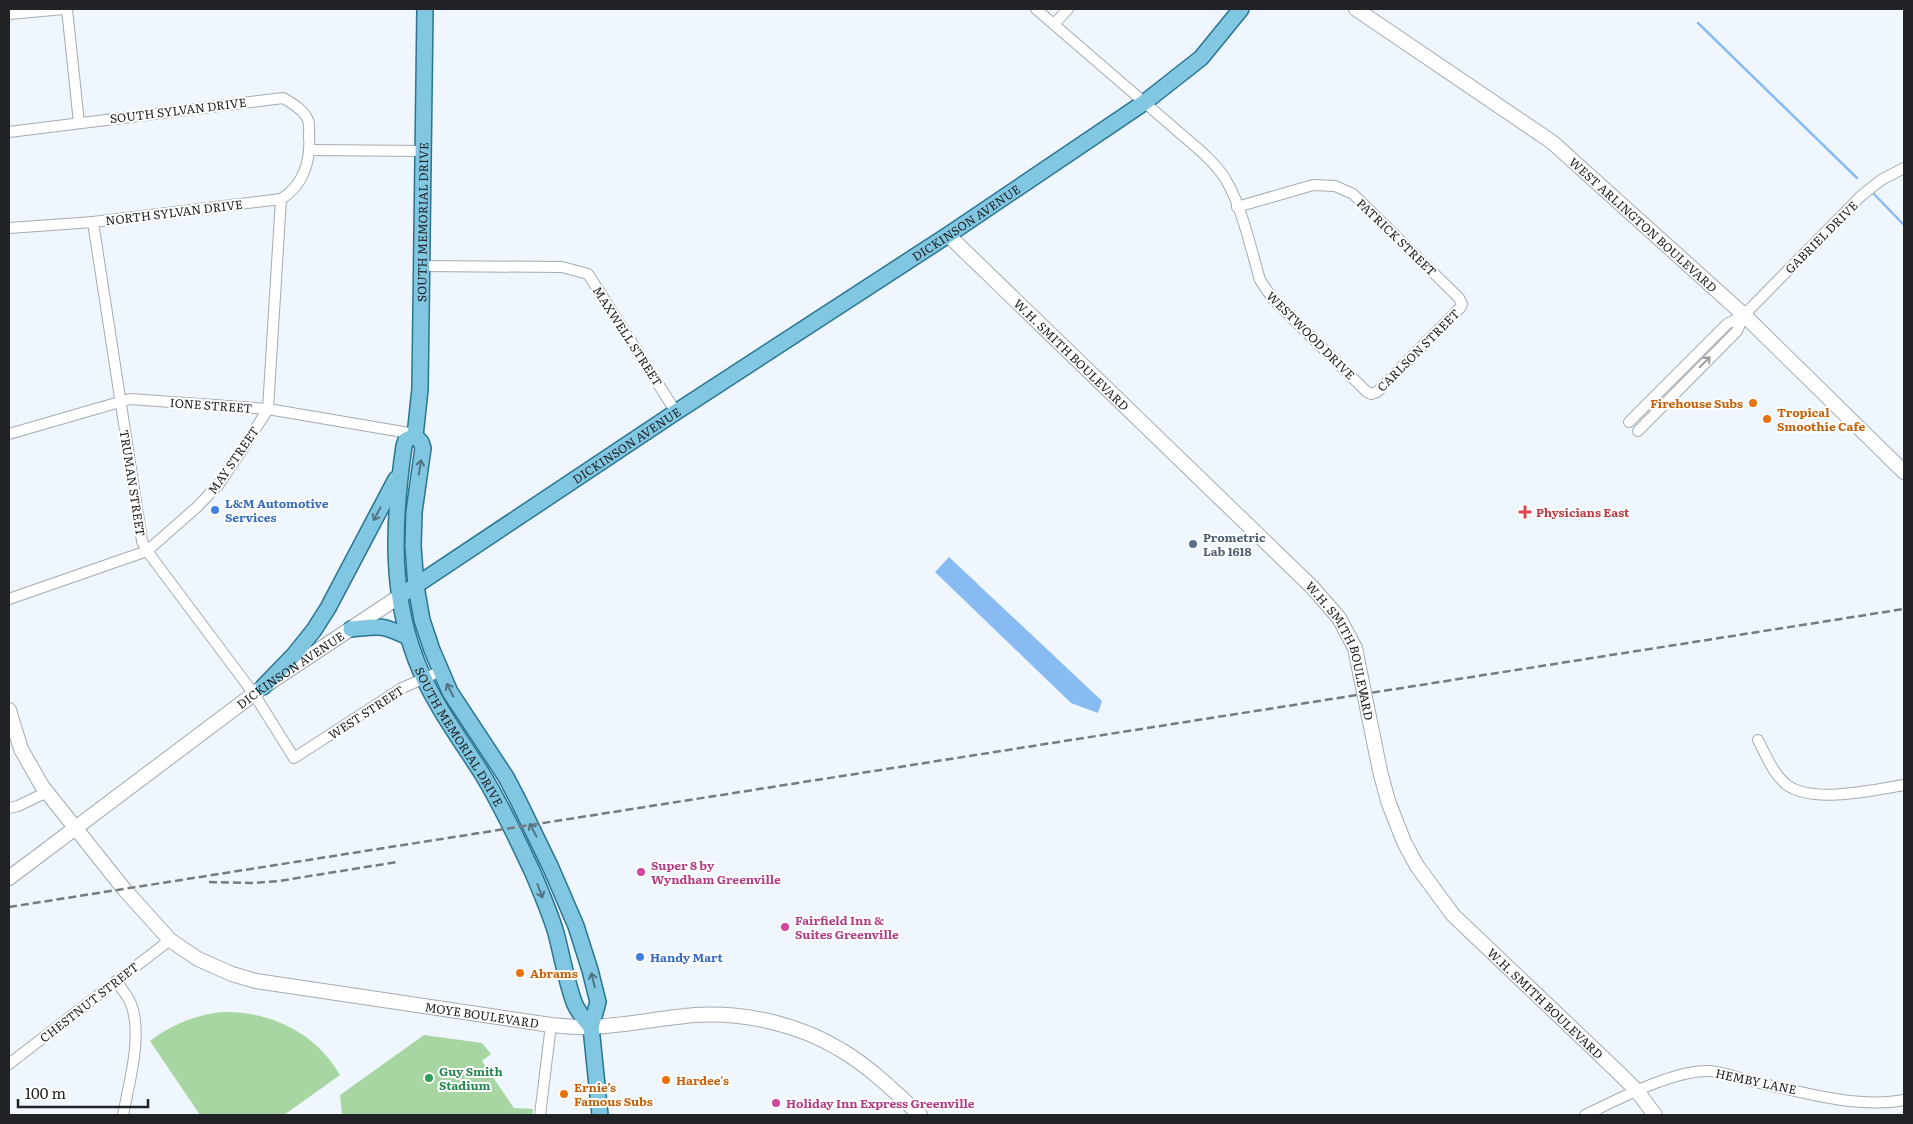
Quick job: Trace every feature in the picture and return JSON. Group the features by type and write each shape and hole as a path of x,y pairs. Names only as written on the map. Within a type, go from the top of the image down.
{"main road":[{"name":"SOUTH MEMORIAL DRIVE","path":"425,9 420,389 415,435 423,448 413,528 416,586 425,628 441,671 458,705 494,758 518,800 567,902 585,952 598,1002 591,1027 600,1115"},
{"name":"DICKINSON AVENUE","path":"9,878 258,691 676,412 948,235 1145,102 1201,58 1241,9"},
{"name":"WEST ARLINGTON BOULEVARD","path":"1356,9 1552,142 1744,315 1904,472"},
{"name":"W.H. SMITH BOULEVARD","path":"948,235 1300,576 1339,618 1355,648 1378,762 1388,801 1404,842 1417,866 1453,915 1638,1091 1655,1115"},
{"name":"SOUTH MEMORIAL DRIVE","path":"415,435 406,440 400,471 395,541 400,596 408,637 424,679 446,720 482,773 512,828 534,875 555,930 574,1004 591,1027"},
{"path":"258,691 294,655 323,615 400,471"},
{"path":"351,629 382,626 393,629 408,637"},
{"name":"MOYE BOULEVARD","path":"9,710 27,762 47,792 124,889 170,940 198,959 232,974 256,981 551,1025 591,1027 695,1015 720,1015 744,1017 785,1025 840,1049 867,1068 920,1115"}],"street":[{"path":"9,14 65,9 79,123"},
{"name":"WESTWOOD DRIVE","path":"1036,9 1145,102 1203,153 1218,169 1227,181 1260,280 1266,290 1367,392 1372,394"},
{"path":"1054,24 1068,9"},
{"name":"SOUTH SYLVAN DRIVE","path":"9,132 283,98 298,107 308,121 310,150"},
{"path":"281,199 290,194 306,169 310,150 423,151"},
{"name":"GABRIEL DRIVE","path":"1744,315 1861,196 1881,180 1904,168"},
{"name":"PATRICK STREET","path":"1237,207 1313,185 1324,184 1343,188 1365,204 1459,298 1462,304"},
{"name":"NORTH SYLVAN DRIVE","path":"9,228 93,222 281,199"},
{"name":"MAY STREET","path":"9,599 146,551 192,513 219,484 268,409 281,199"},
{"name":"TRUMAN STREET","path":"93,222 142,541 146,551 258,691 294,758"},
{"name":"MAXWELL STREET","path":"422,266 562,267 588,274 676,412"},
{"name":"CARLSON STREET","path":"1372,394 1377,392 1462,304"},
{"path":"1629,422 1727,324 1744,315"},
{"path":"1638,431 1737,331 1744,315"},
{"name":"IONE STREET","path":"9,434 130,399 268,409 415,435"},
{"name":"WEST STREET","path":"294,758 394,692 441,671"},
{"path":"1758,740 1776,774 1787,785 1800,792 1824,796 1904,784"},
{"path":"9,808 18,806 47,792"},
{"name":"CHESTNUT STREET","path":"9,1064 170,940"},
{"path":"116,981 131,1003 135,1019 135,1042 123,1115"},
{"path":"540,1115 551,1025"},
{"name":"HEMBY LANE","path":"1585,1115 1638,1091 1678,1076 1709,1071 1843,1099 1887,1104 1904,1100"}],"green space":[{"path":"222,1012 257,1015 290,1027 318,1047 340,1075 284,1115 200,1115 150,1041 166,1030 184,1022"},
{"name":"Guy Smith Stadium","path":"424,1035 482,1043 491,1054 482,1061 514,1108 533,1109 532,1115 342,1115 340,1095"}],"water":[{"path":"949,557 1102,701 1098,713 1071,703 935,572"}],"waterway":[{"path":"1698,23 1857,178"},
{"path":"1872,192 1904,225"}],"railway":[{"path":"9,907 1904,609"},
{"path":"209,882 252,883 279,881 397,862"}],"place":[{"name":"Firehouse Subs","path":"1753,403"},
{"name":"Tropical Smoothie Cafe","path":"1767,419"},
{"name":"L&M Automotive Services","path":"215,510"},
{"name":"Physicians East","path":"1525,512"},
{"name":"Prometric Lab 1618","path":"1193,544"},
{"name":"Super 8 by Wyndham Greenville","path":"641,872"},
{"name":"Fairfield Inn & Suites Greenville","path":"785,927"},
{"name":"Handy Mart","path":"640,957"},
{"name":"Abrams","path":"520,973"},
{"name":"Guy Smith Stadium","path":"429,1078"},
{"name":"Hardee's","path":"666,1080"},
{"name":"Ernie’s Famous Subs","path":"564,1094"},
{"name":"Holiday Inn Express Greenville","path":"776,1103"}]}
